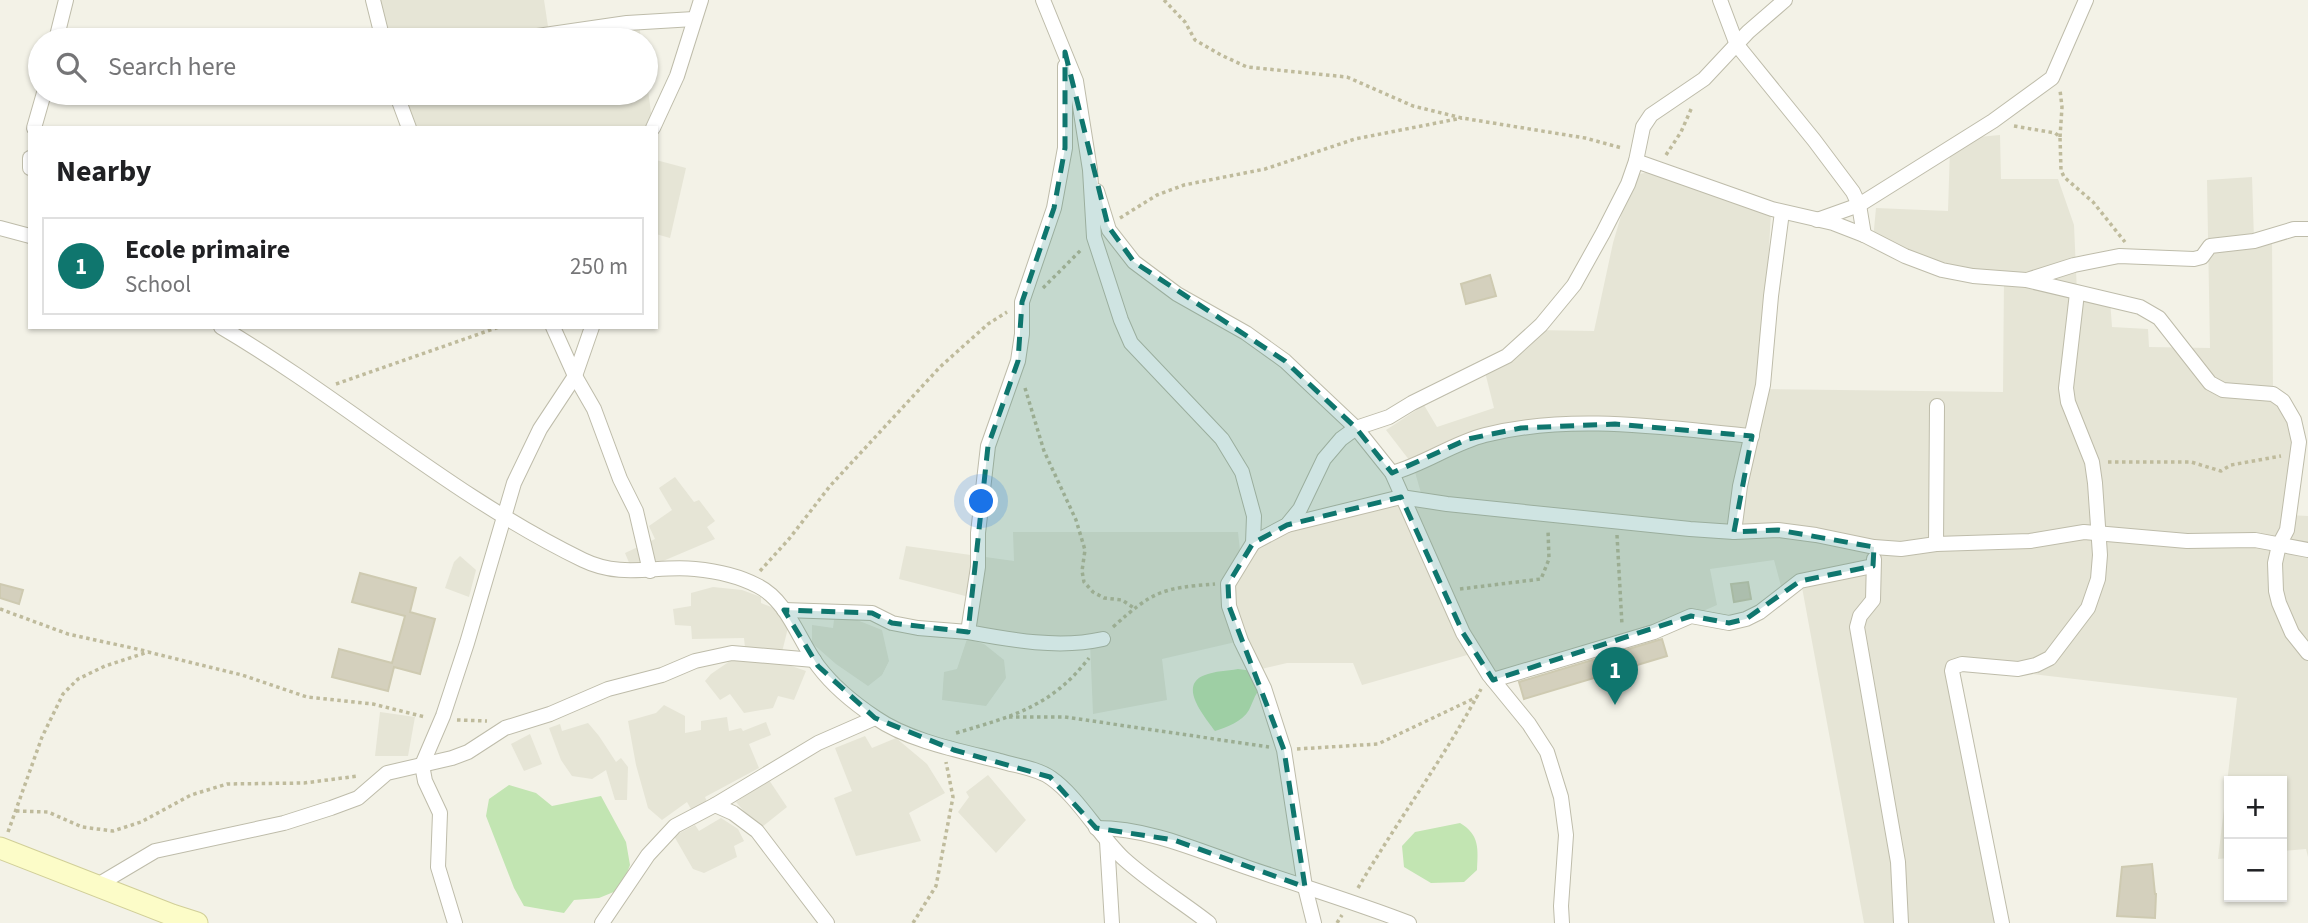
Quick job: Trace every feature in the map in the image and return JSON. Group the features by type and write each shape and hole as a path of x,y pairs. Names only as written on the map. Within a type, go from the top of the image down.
{"street":[{"path":"59,28 66,0"},
{"path":"373,0 380,28"},
{"path":"654,126 677,76 701,0"},
{"path":"1043,0 1076,81 1090,170 1094,237 1121,320 1131,343 1222,439 1241,472 1254,516 1253,543"},
{"path":"1720,0 1737,45 1853,192 1860,205 1864,235"},
{"path":"1286,525 1300,509 1324,459 1340,439 1356,428 1389,417 1507,356 1519,346 1574,285 1628,184 1643,127 1651,115 1704,79 1785,0"},
{"path":"1815,220 1860,205 1993,121 2052,78 2086,0"},
{"path":"593,28 694,19"},
{"path":"968,632 978,567 978,533 988,446 1018,361 1022,334 1022,302 1054,208 1065,148 1065,52"},
{"path":"35,126 41,105"},
{"path":"400,105 408,126"},
{"path":"1637,157 1782,212 1833,223 1942,270 1973,276 2026,280 2140,307 2160,318 2210,383 2222,390 2273,394 2283,401 2294,420 2301,447 2287,530 2279,545 2275,563 2279,603 2292,633 2308,653"},
{"path":"1090,170 1108,226 1134,262 1177,294 1246,333 1285,361 1356,428 1392,473 1463,633 1491,677 1529,724 1547,752 1561,797 1566,835 1562,923"},
{"path":"1734,532 1740,486 1763,385 1782,212"},
{"path":"0,228 28,235"},
{"path":"2026,280 2098,259 2143,256 2194,259 2202,257 2210,246 2254,241 2294,229 2308,229"},
{"path":"2002,923 1952,671 1953,667 1962,664 2018,669 2050,658 2088,608 2098,579 2099,534 2092,462 2068,402 2066,388 2077,293"},
{"path":"224,329 504,516 584,561 607,569 650,571 693,568 734,576 762,587 784,610 814,660 839,689 875,718 892,728 946,747 1050,777 1125,860 1209,923"},
{"path":"554,329 575,376 594,409 620,479 636,512 650,571"},
{"path":"455,923 438,867 440,813 425,781 422,765 441,721 467,643 514,483 540,429 575,376 591,329"},
{"path":"1936,544 1937,406"},
{"path":"1392,473 1415,466 1468,439 1521,428 1615,424 1752,436"},
{"path":"1313,922 1284,750 1264,688 1241,641 1229,606 1227,583 1253,543 1286,525 1402,497 1447,505 1617,522 1734,532 1778,530 1874,547 1901,549 1936,544 2030,541 2062,535 2099,534 2187,541 2255,540 2308,550"},
{"path":"1874,547 1873,600 1860,616 1857,627 1898,862 1901,923"},
{"path":"1491,677 1654,632 1691,616 1729,623 1746,619 1760,612 1800,581 1873,566"},
{"path":"784,610 872,612 892,623 968,632 1019,642 1090,642 1103,639"},
{"path":"96,886 155,851 284,823 358,798 387,773 468,752 505,728 551,714 608,689 732,653 814,660"},
{"path":"602,923 648,855 675,826 715,806 818,743 875,718"},
{"path":"715,806 733,813 757,831 827,923"},
{"path":"1096,828 1113,828 1174,840 1409,923"},
{"path":"1107,841 1112,923"},
{"path":"1,848 197,923"}],"path":[{"path":"1164,0 1185,22 1195,40 1247,66 1347,77 1413,106 1462,118 1585,138 1637,157 1665,156 1671,151 1704,79"},
{"path":"2059,64 2062,107 2061,170 2064,177 2094,202 2131,248 2143,256"},
{"path":"1108,226 1157,195 1184,185 1265,169 1355,139 1462,118"},
{"path":"1993,121 2060,136"},
{"path":"750,582 789,540 830,486 940,367 988,324 1056,277 1094,237"},
{"path":"318,390 493,329"},
{"path":"1018,361 1044,451 1076,520 1085,550 1082,570 1084,582 1093,592 1104,598 1122,600 1134,608"},
{"path":"2092,462 2191,462 2221,471 2231,465 2301,447"},
{"path":"1443,591 1541,579 1549,559 1548,514"},
{"path":"1617,522 1623,641"},
{"path":"913,923 936,886 953,797 947,774 946,747 955,734 1032,707 1060,690 1076,675 1110,629 1156,593 1175,587 1227,583"},
{"path":"0,609 68,634 242,675 307,697 373,704 441,721 487,720 505,728"},
{"path":"1,848 42,737 63,694 78,679 96,670 148,652"},
{"path":"1337,923 1409,806 1455,739 1491,677"},
{"path":"1007,717 1065,717 1284,750 1337,748 1378,744 1477,697"},
{"path":"16,811 48,812 82,827 113,831 141,822 191,795 227,784 304,783 387,773"}],"highlighted area":[{"path":"1065,52 1108,226 1134,262 1285,361 1356,428 1392,473 1468,439 1521,428 1615,424 1752,436 1734,532 1778,530 1874,547 1873,566 1800,581 1746,619 1729,623 1691,616 1493,680 1463,633 1401,497 1287,525 1253,543 1228,584 1229,606 1284,750 1305,887 1174,840 1096,828 1050,777 954,750 875,718 818,666 784,610 872,613 892,623 968,632 988,446 1018,361 1022,302 1054,208 1065,148"}],"shaded area":[{"path":"370,0 544,0 548,28 376,28"},
{"path":"639,23 640,28 594,28"},
{"path":"396,105 650,105 653,126 405,126"},
{"path":"2000,135 2001,179 2058,179 2074,225 2077,293 2110,300 2112,327 2148,329 2149,347 2210,348 2207,180 2252,177 2254,240 2272,237 2273,394 2294,420 2289,515 2308,516 2308,857 2306,849 2287,851 2287,776 2228,776 2237,698 1956,665 2004,923 1864,923 1801,582 1781,586 1774,560 1710,569 1717,605 1654,632 1493,680 1474,653 1362,685 1353,663 1287,663 1253,671 1240,641 1162,659 1167,700 1093,714 1090,642 968,632 973,598 899,579 906,546 1014,561 1013,532 1238,532 1241,560 1287,525 1423,500 1413,465 1386,430 1424,405 1437,427 1494,408 1484,368 1535,330 1594,331 1613,243 1633,175 1661,170 1771,213 1761,389 2003,392 2004,279 1973,276 1873,240 1876,208 1948,211 1950,148 1967,138"},
{"path":"658,161 686,168 670,238 658,235"},
{"path":"675,477 694,502 699,500 715,521 707,527 715,539 656,564 630,565 625,553 655,539 649,526 672,510 659,488"},
{"path":"460,556 476,570 469,597 445,588 454,562"},
{"path":"713,587 742,590 761,597 761,603 774,608 789,624 782,652 745,648 744,638 692,639 691,626 675,625 673,609 691,606 691,593"},
{"path":"852,618 882,630 889,661 882,675 868,686 812,643 812,625 833,628 834,620"},
{"path":"967,639 984,644 1004,660 1006,678 986,706 942,700 944,672 957,669"},
{"path":"746,658 774,660 806,671 794,700 778,696 773,708 744,713 730,694 720,700 705,681 730,661"},
{"path":"664,705 685,716 685,733 701,730 701,721 727,717 729,731 741,728 743,731 766,722 771,735 749,744 759,768 705,797 708,804 691,809 687,802 662,820 648,808 628,721 656,713"},
{"path":"380,712 415,717 408,756 375,756"},
{"path":"588,723 616,762 621,758 628,767 627,800 615,800 606,770 592,779 572,776 561,760 549,728 560,724 562,731"},
{"path":"530,734 542,764 524,771 511,744"},
{"path":"865,736 872,748 896,738 927,764 945,793 909,813 921,841 856,856 834,798 852,791 835,748"},
{"path":"988,775 1026,820 996,853 958,812 969,797 966,792"},
{"path":"769,780 787,807 762,827 753,822 736,802"},
{"path":"2224,808 2224,858 2218,859"},
{"path":"721,818 738,829 744,841 734,846 737,857 704,873 693,869 674,836 695,825 699,831"}],"green space":[{"path":"1238,669 1253,671 1260,689 1242,718 1215,731 1196,702 1193,686 1205,675"},
{"path":"509,785 536,793 552,806 601,796 626,842 630,865 621,889 599,898 574,900 564,913 524,906 514,888 486,816 489,799"},
{"path":"1460,823 1471,832 1477,849 1477,870 1464,882 1431,883 1404,867 1402,846 1415,832"}],"building":[{"path":"1490,275 1496,296 1466,304 1461,284"},
{"path":"360,573 416,588 410,612 435,619 420,674 394,667 388,691 332,677 339,649 392,663 405,616 352,602"},
{"path":"1748,582 1751,599 1734,602 1731,584"},
{"path":"0,584 23,590 19,604 0,598"},
{"path":"1662,639 1667,656 1524,699 1519,682"},
{"path":"2152,864 2156,894 2155,918 2117,916 2122,867"}],"place":[{"name":"Ecole primaire","path":"1615,705"}]}
